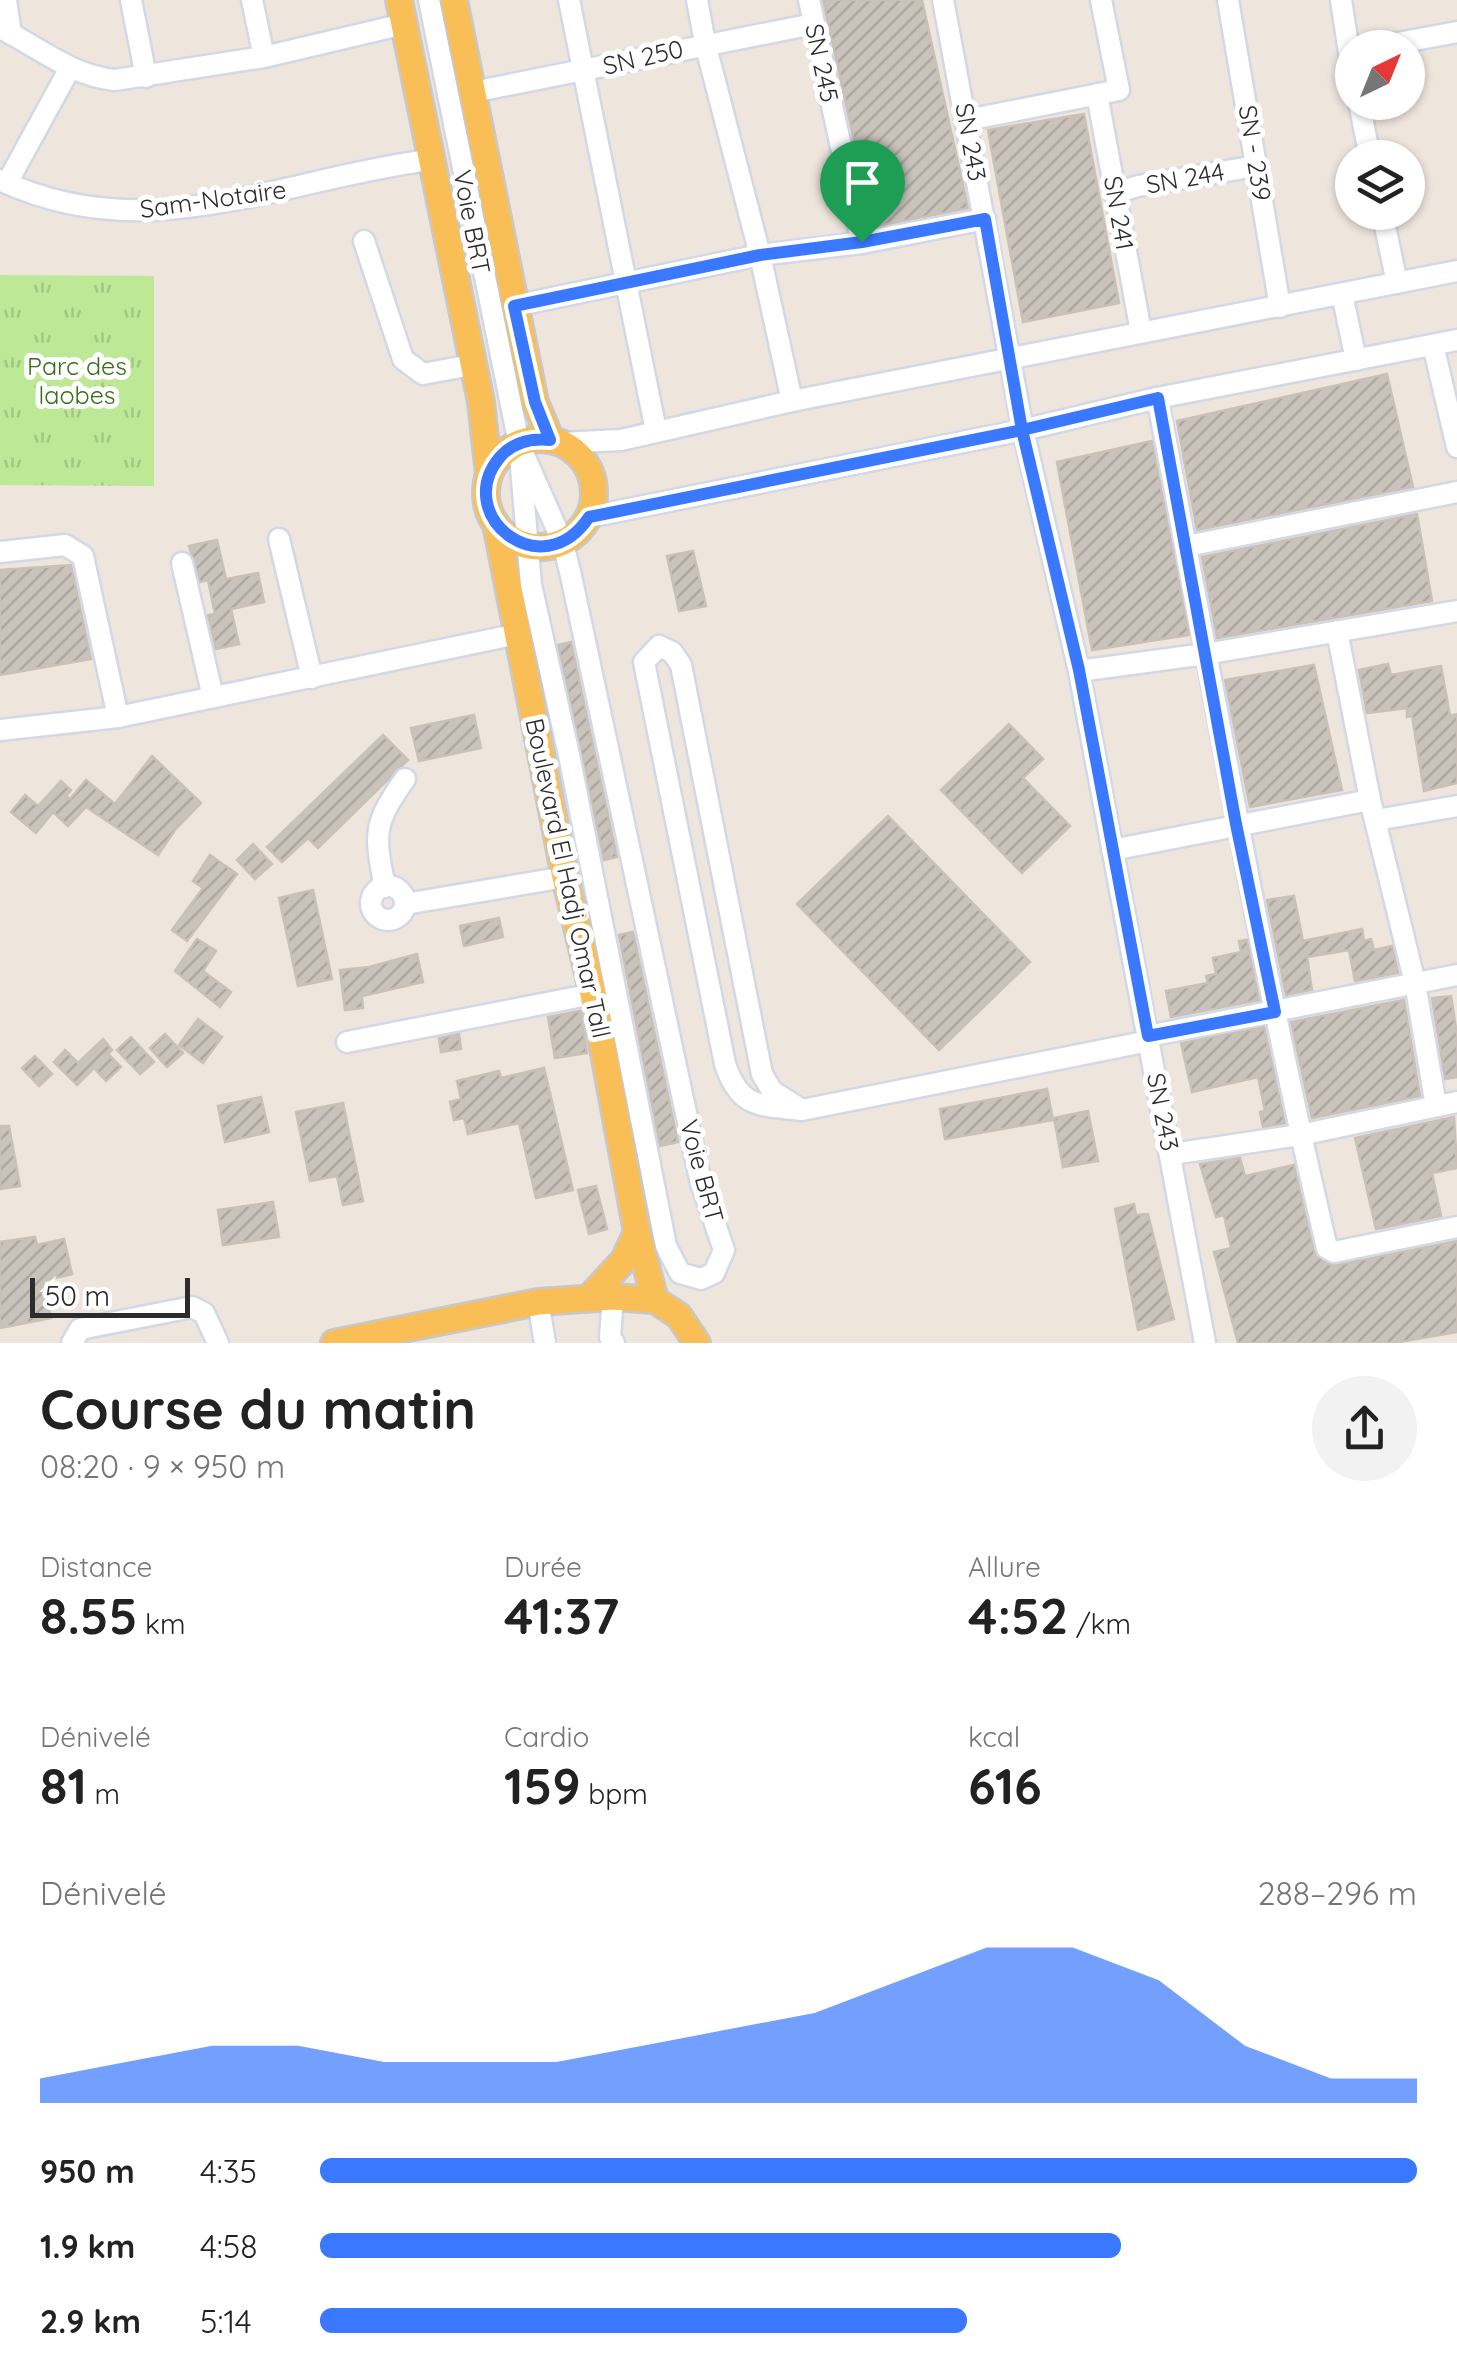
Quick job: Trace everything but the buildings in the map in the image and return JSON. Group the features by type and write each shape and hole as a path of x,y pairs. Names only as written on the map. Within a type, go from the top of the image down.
{"main road":[{"path":"454,0 535,402 556,442"},
{"name":"Boulevard El Hadj Omar Tall","path":"402,12 480,402 490,474 486,491 489,508 496,524 593,994 637,1232 655,1300"},
{"path":"490,474 506,451 519,444 556,442 576,452 594,482 589,517 562,543 530,546 516,542 496,524"},
{"path":"601,1297 637,1232"},
{"path":"334,1343 538,1302 601,1297 655,1300 679,1316 696,1343"}],"street":[{"path":"6,0 6,31 94,78 146,77 264,58 402,12"},
{"path":"130,0 146,77"},
{"path":"252,0 264,58"},
{"name":"Voie BRT","path":"428,0 519,444 530,546 530,586 569,754 666,1246 680,1273 701,1279 714,1273 724,1250 701,1183 562,543 519,444"},
{"path":"568,0 656,431"},
{"path":"696,0 792,400"},
{"name":"SN 245","path":"809,0 862,242"},
{"name":"SN 243","path":"943,0 1022,430 1079,670 1205,1343"},
{"path":"968,120 1116,92 1120,86 1102,0"},
{"name":"SN - 239","path":"1228,0 1280,307"},
{"path":"1341,0 1346,30"},
{"name":"SN 250","path":"473,92 813,24"},
{"path":"1425,38 1457,32"},
{"path":"3,181 70,68"},
{"name":"SN 241","path":"1098,94 1141,332"},
{"name":"Sam-Notaire","path":"3,181 74,206 161,210 232,200 429,160"},
{"name":"SN 244","path":"1115,193 1256,166"},
{"path":"514,306 760,255 862,242 985,219"},
{"path":"1386,230 1396,284"},
{"path":"364,241 403,360 423,374 471,364"},
{"path":"556,442 621,440 792,400 1457,272"},
{"path":"1342,294 1356,360"},
{"path":"589,517 1457,340"},
{"path":"1434,345 1457,447"},
{"path":"1158,398 1236,824 1300,1135 1330,1250 1457,1228"},
{"path":"1187,546 1457,492"},
{"path":"279,539 312,678"},
{"path":"0,552 65,545 83,556 118,716"},
{"path":"182,563 213,697"},
{"path":"1079,670 1205,654 1457,612"},
{"path":"1172,1154 1300,1135 1447,1104 1373,810 1338,630"},
{"path":"0,730 118,716 518,634"},
{"path":"802,1110 772,1091 762,1074 680,665 672,652 660,646 644,662 725,1064 732,1085 750,1104 802,1110 1457,975"},
{"path":"385,887 375,840 385,807 404,779"},
{"path":"1112,850 1236,824 1457,806"},
{"path":"405,904 566,877"},
{"path":"385,887 399,891 405,904 398,917 384,920 372,910 373,895 385,887"},
{"path":"347,1042 593,994"},
{"path":"601,1297 614,1343"},
{"path":"538,1302 545,1343"},
{"path":"72,1343 80,1329 192,1306 204,1313 218,1343"}],"green space":[{"name":"Parc des laobes","path":"0,275 154,276 154,486 0,485"}],"route":[{"path":"862,242 760,255 514,306 535,402 550,440 519,444 496,462 486,491 496,524 516,542 546,547 573,536 589,517 1022,430 1079,670 1148,1036 1275,1012 1236,824 1158,398 1022,430 985,219 862,242"}]}
